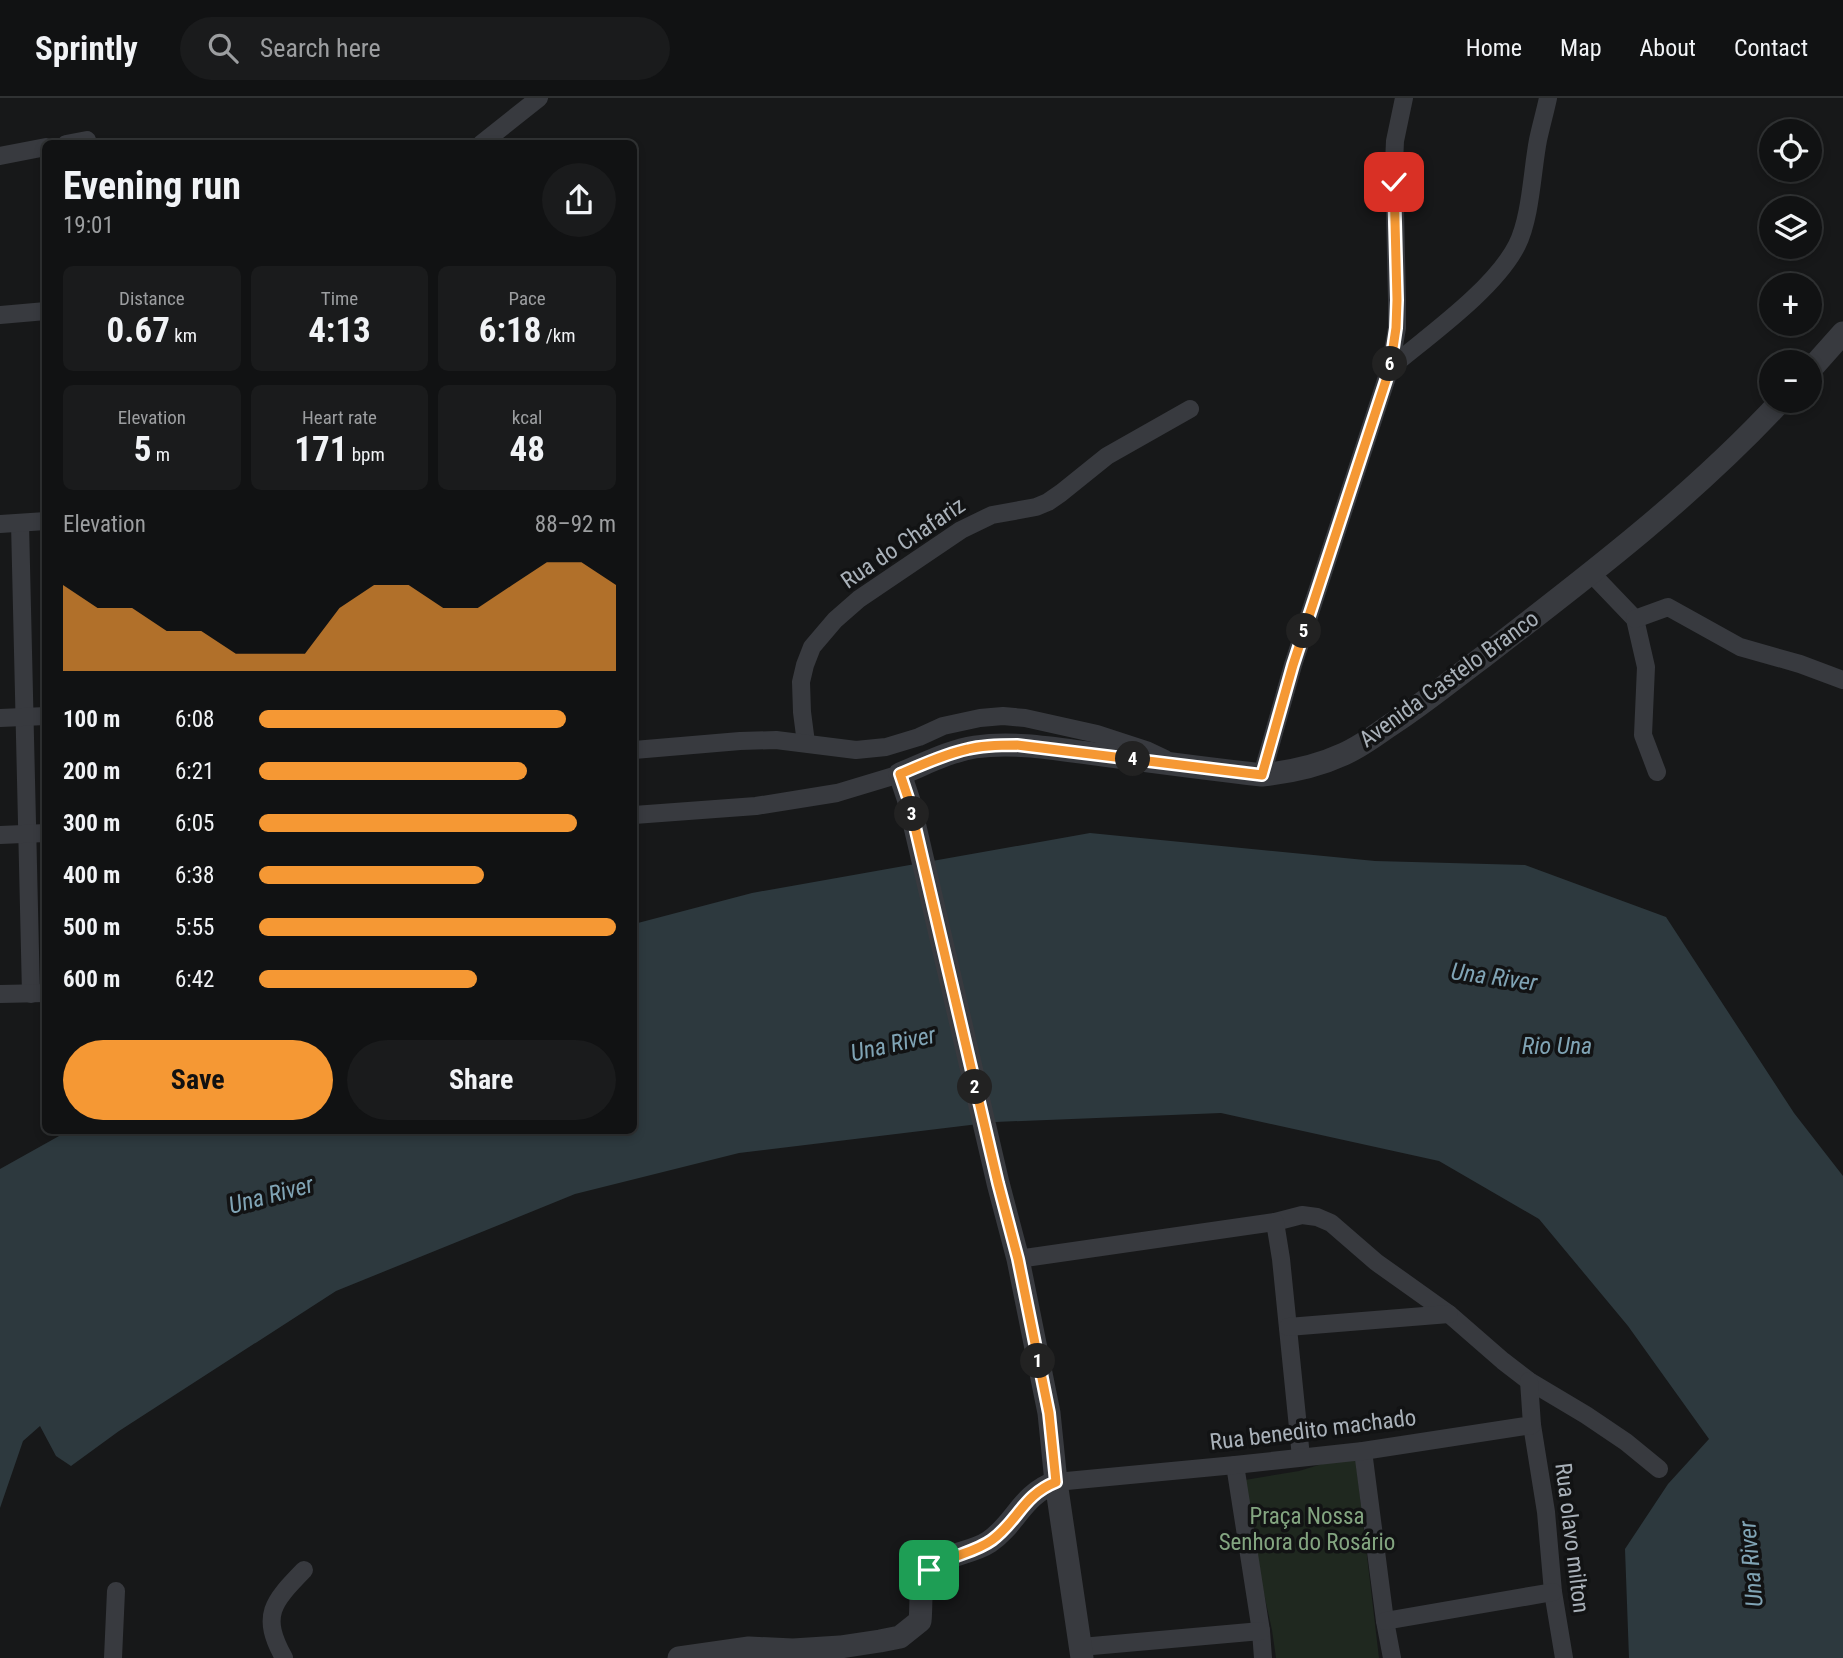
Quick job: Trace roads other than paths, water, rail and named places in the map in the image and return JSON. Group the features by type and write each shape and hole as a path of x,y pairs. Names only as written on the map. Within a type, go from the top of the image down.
{"street":[{"path":"486,140 539,98"},
{"path":"1262,775 1293,665 1390,368 1397,300 1395,141 1404,98"},
{"path":"1390,368 1480,291 1502,268 1517,245 1527,211 1548,98"},
{"path":"0,156 42,148"},
{"path":"0,315 42,311"},
{"path":"1822,357 1843,333"},
{"name":"Rua do Chafariz","path":"806,743 801,682 805,665 812,646 835,620 859,599 961,530 992,515 1048,502 1107,456 1190,409"},
{"name":"Avenida Castelo Branco","path":"637,815 756,806 837,793 900,774 952,753 994,746 1030,746 1262,775 1289,772 1345,754 1418,706 1650,526 1745,440 1770,413"},
{"path":"0,524 42,521"},
{"path":"0,994 38,993 36,833 24,717 20,523"},
{"path":"1591,573 1634,619 1646,667 1643,735 1657,772"},
{"path":"1634,619 1668,607 1740,647 1800,664 1843,680"},
{"path":"0,718 42,716"},
{"path":"637,750 776,740 856,750 886,747 943,726 1003,716 1074,728 1124,742 1177,765"},
{"path":"900,774 909,801 1018,1259 1049,1413 1056,1482 1082,1653 1261,1631"},
{"path":"0,835 36,833"},
{"path":"1018,1259 1275,1222 1302,1215 1317,1217 1331,1223 1376,1262 1449,1314 1529,1381 1626,1442 1659,1469"},
{"path":"1275,1222 1301,1457"},
{"path":"1288,1328 1449,1314"},
{"path":"1529,1381 1532,1425"},
{"name":"Rua benedito machado","path":"1056,1482 1363,1451 1532,1425"},
{"name":"Rua olavo milton","path":"1532,1425 1564,1658"},
{"path":"1363,1451 1392,1658"},
{"path":"1235,1465 1264,1658"},
{"path":"679,1658 749,1648 793,1650 840,1647 900,1637 919,1621 922,1582 929,1570 944,1560 990,1541 1003,1531 1035,1493 1056,1482"},
{"path":"284,1658 275,1642 271,1618 274,1605 283,1591 304,1570"},
{"path":"113,1658 116,1591"},
{"path":"1385,1621 1553,1592"}],"water":[{"name":"Rio Una","path":"1090,833 1375,861 1525,865 1666,917 1794,1113 1843,1176 1843,1658 1629,1658 1625,1549 1668,1484 1709,1439 1628,1326 1539,1219 1439,1161 1221,1113 995,1122 739,1153 575,1194 336,1291 119,1431 71,1466 56,1456 40,1426 23,1441 0,1508 0,1169 63,1134 637,1134 637,923 752,893"}],"water label":[{"name":"Una River","path":"1494,977"},
{"name":"Una River","path":"893,1044"},
{"name":"Una River","path":"271,1195"},
{"name":"Una River","path":"1751,1564"}],"park label":[{"name":"Praça Nossa Senhora do Rosário","path":"1307,1529"}]}
